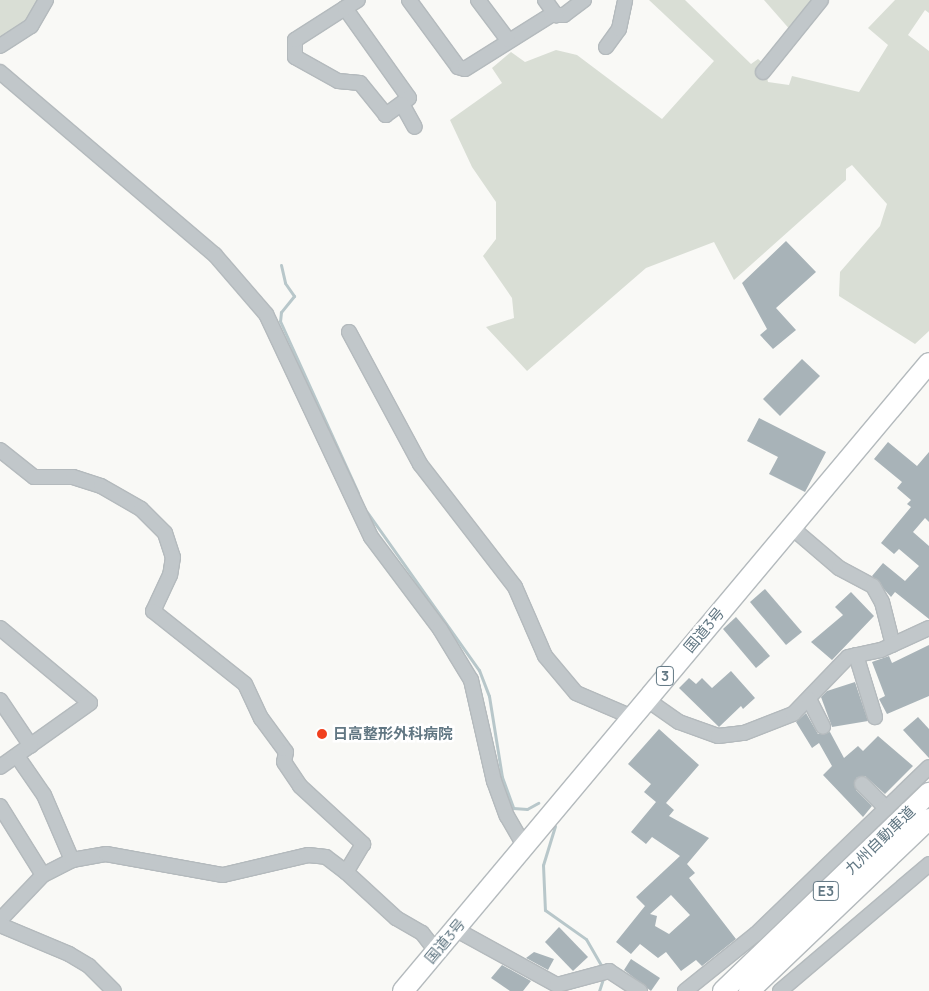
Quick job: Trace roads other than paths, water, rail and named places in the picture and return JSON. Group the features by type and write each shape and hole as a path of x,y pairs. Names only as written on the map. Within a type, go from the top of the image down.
{"highway":[{"name":"国道3号","path":"403,991 929,362"},
{"name":"九州自動車道","path":"723,991 929,793"},
{"name":"九州自動車道","path":"749,991 929,819"}],"street":[{"path":"0,46 32,26 46,0"},
{"path":"346,8 409,98 386,115 360,83 338,81 295,57 295,40 358,0"},
{"path":"409,0 458,67 465,70 508,40 556,15 564,15 584,0"},
{"path":"478,0 508,40"},
{"path":"545,0 556,15"},
{"path":"763,72 821,0"},
{"path":"606,47 619,29 621,3"},
{"path":"0,72 215,255 266,314 371,537 440,629 471,680 480,708 494,781 507,816 524,846"},
{"path":"402,104 415,127"},
{"path":"350,332 420,464 515,587 545,656 576,694 632,717"},
{"path":"0,450 34,477 73,477 101,486 140,509 165,533 173,557 170,575 153,611 245,684 261,718 286,752 284,762 300,786 363,844 346,872"},
{"path":"791,527 839,568 873,586 882,602 893,645"},
{"path":"0,628 90,703 0,767"},
{"path":"646,699 679,722 718,736 767,725 793,714 809,699 832,670 856,656 893,645 929,628"},
{"path":"856,656 875,718"},
{"path":"809,699 823,727"},
{"path":"0,700 31,746"},
{"path":"17,756 44,795 72,860"},
{"path":"685,991 756,934 929,767"},
{"path":"862,784 886,808"},
{"path":"0,806 43,875"},
{"path":"0,920 43,875 72,860 106,854 132,856 223,875 308,854 326,857 346,872 396,918 422,933 436,951"},
{"path":"780,991 929,864"},
{"path":"0,925 69,954 89,966 114,991"},
{"path":"455,929 557,985 604,972 640,991"}],"waterway":[{"path":"281,265 285,283 294,296 281,312 280,321 358,493"},
{"path":"367,512 479,670 489,696 502,777 513,808 527,809 538,803"},
{"path":"555,826 543,865 545,910 586,939 603,969"},
{"path":"599,991 604,976"}],"place":[{"name":"日高整形外科病院","path":"322,734"}]}
